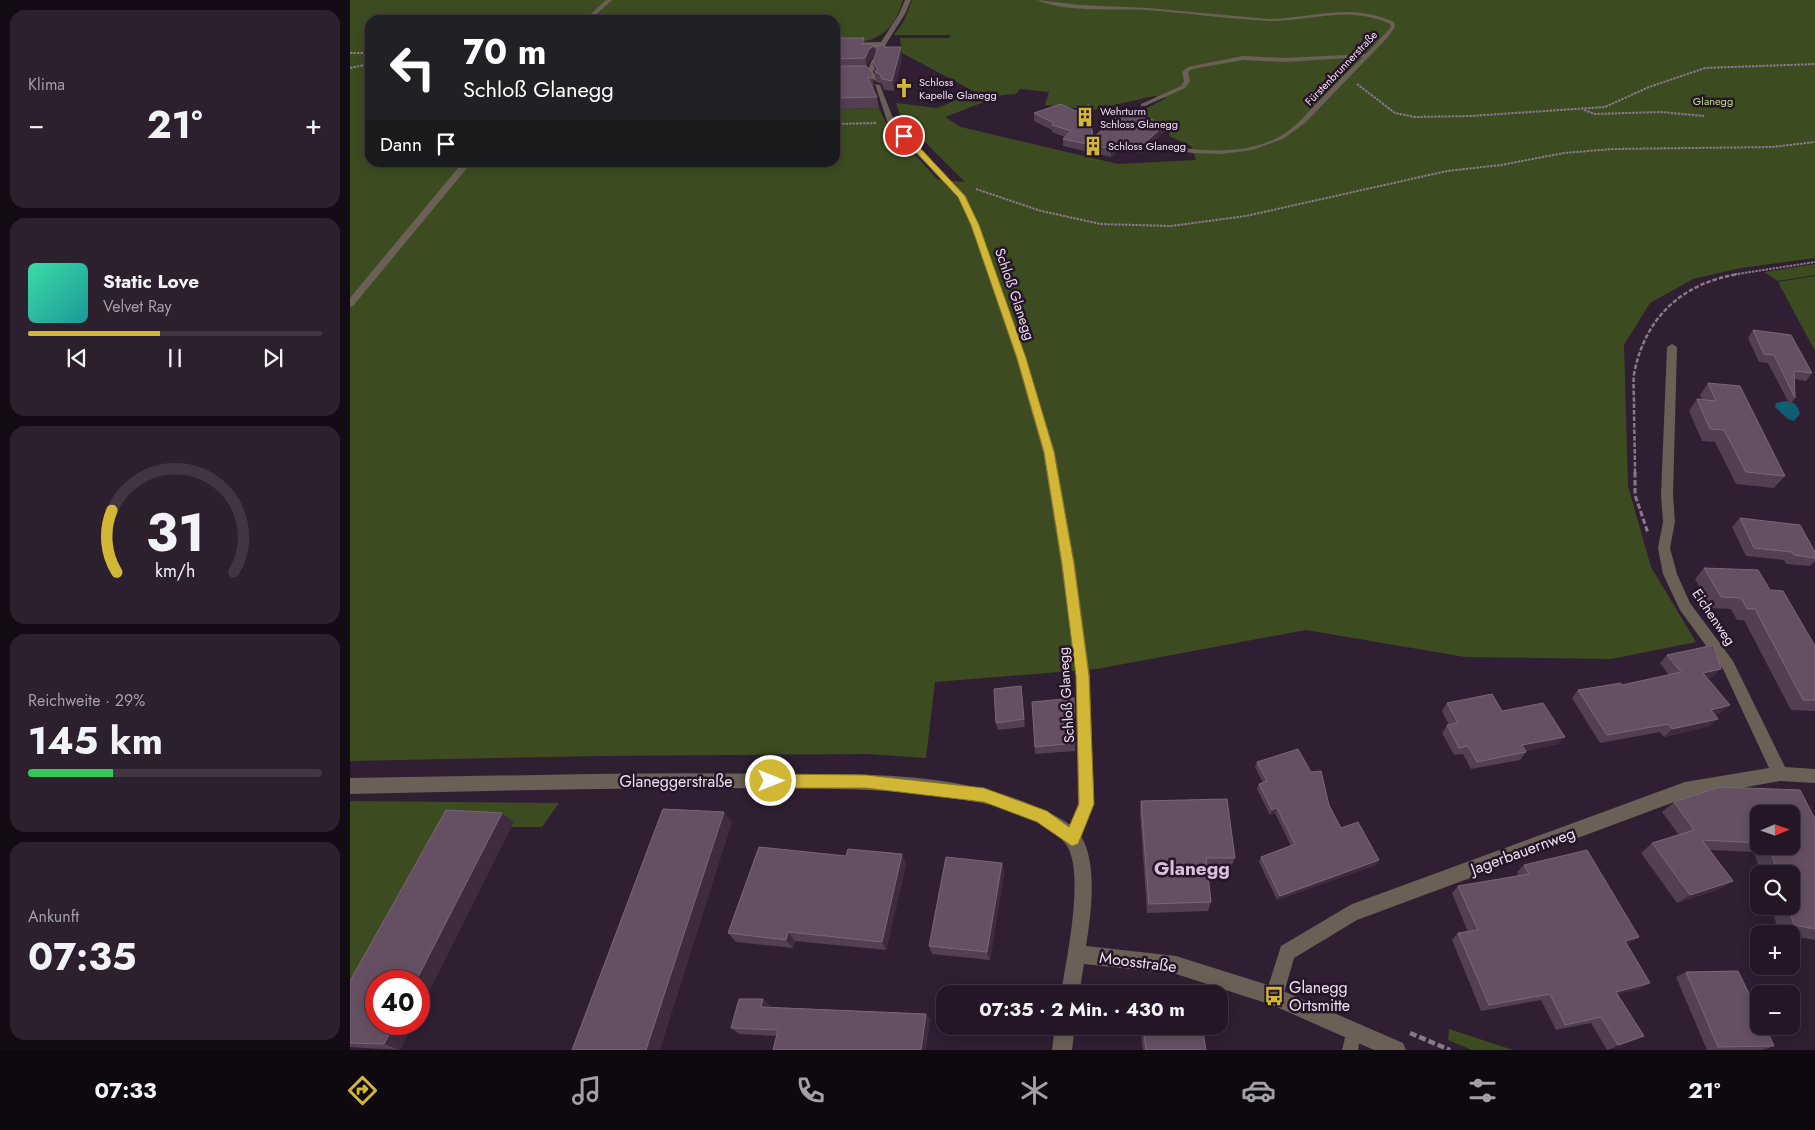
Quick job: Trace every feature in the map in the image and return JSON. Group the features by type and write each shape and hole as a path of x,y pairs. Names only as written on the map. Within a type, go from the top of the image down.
{"street":[{"path":"592,15 609,0"},
{"path":"870,72 876,57 902,14 908,0"},
{"path":"840,45 883,44"},
{"name":"Schloß Glanegg","path":"870,72 892,122 962,196 975,225 1021,358 1049,452 1068,564 1083,676 1086,804 1072,839"},
{"path":"350,304 464,167"},
{"name":"Eichenweg","path":"1672,347 1667,495 1669,522 1664,548 1670,574 1685,606 1728,665 1780,774"},
{"name":"Jagerbauernweg","path":"1274,996 1287,952 1352,912 1686,790 1780,774 1814,778"},
{"name":"Glaneggerstraße","path":"350,786 619,780 866,782 984,795 1042,816 1072,839"},
{"path":"1071,985 1080,921 1083,869 1072,839"},
{"name":"Moosstraße","path":"1075,954 1176,965 1274,996 1396,1050"},
{"path":"1062,1050 1064,1035"}],"lane":[{"name":"Fürstenbrunnerstraße","path":"1039,0 1082,8 1144,9 1269,20 1345,13 1370,14 1387,20 1393,27 1300,124 1283,137 1261,147 1234,152 1202,153 1161,146"},
{"path":"1144,105 1183,87 1187,82 1185,72 1190,68 1243,58 1285,60 1368,55"},
{"path":"861,72 870,72"},
{"path":"1350,1050 1353,1031"}],"path":[{"path":"350,53 365,53"},
{"path":"1346,77 1395,113 1415,117 1605,107 1649,87 1705,68 1815,64"},
{"path":"350,68 365,65"},
{"path":"1581,109 1595,114 1662,112 1704,116"},
{"path":"840,124 892,122"},
{"path":"944,178 1041,211 1101,224 1171,226 1246,216 1447,171 1500,165 1564,153 1612,149 1772,147 1815,142"}],"green space":[{"path":"350,0 903,0 893,23 886,31 870,40 840,44 840,15 365,15 365,167 840,167 840,109 879,108 886,123 937,179 965,182 901,118 896,103 937,108 975,92 902,53 900,38 949,38 951,35 894,35 904,21 912,0 1815,0 1815,258 1741,268 1693,279 1650,303 1624,345 1628,486 1651,567 1696,642 1611,659 1465,657 1306,630 1097,669 935,682 926,758 868,754 599,756 350,761","holes":["1020,89 1049,92 1045,105 1093,110 1154,96 1166,98 1132,116 1147,124 1170,128 1169,136 1191,146 1196,160 1118,164 961,127 945,117 1002,95 1016,94"]},
{"path":"1815,264 1815,275 1778,281 1764,272"},
{"path":"1815,276 1815,351 1778,282"},
{"path":"350,801 559,803 542,827 445,827 378,970 365,970 365,998 350,1030"},
{"path":"1449,1029 1513,1050 1472,1050 1448,1040"}],"water":[{"path":"1786,401 1794,403 1800,414 1794,421 1788,419 1775,407 1776,403"}],"building":[{"path":"840,38 864,38 862,44 871,44 877,47 885,44 884,47 901,47 892,81 882,79 880,74 875,72 878,69 873,61 878,49 874,46 869,49 865,58 840,59"},
{"path":"840,66 866,66 872,72 873,78 867,77 877,97 840,98"},
{"path":"1061,104 1076,111 1089,105 1093,138 1121,113 1167,123 1141,146 1120,141 1111,149 1063,139 1071,131 1052,125 1054,123 1034,113"},
{"path":"1753,330 1791,335 1812,373 1794,371 1795,398 1774,355 1764,354"},
{"path":"1708,383 1740,386 1785,476 1746,472 1724,430 1710,429 1697,399 1716,401"},
{"path":"1740,518 1800,525 1815,552 1815,558 1794,555 1792,552 1754,548"},
{"path":"1704,568 1758,570 1770,590 1783,591 1815,646 1815,700 1803,700 1755,609 1747,609 1741,598 1721,597"},
{"path":"1714,645 1721,669 1703,673 1730,705 1711,710 1718,719 1672,729 1668,724 1607,735 1578,690 1621,683 1622,685 1681,672 1667,655"},
{"path":"1021,686 1024,719 996,723 994,689"},
{"path":"1492,694 1502,711 1543,703 1565,737 1522,745 1526,752 1477,762 1468,746 1459,748 1447,725 1458,723 1447,703"},
{"path":"1074,698 1075,743 1035,747 1032,702"},
{"path":"1298,749 1311,772 1321,771 1329,805 1341,828 1358,822 1379,860 1280,896 1261,857 1295,844 1277,808 1272,810 1259,784 1267,781 1257,762"},
{"path":"1720,787 1800,790 1815,817 1815,929 1794,925 1791,915 1800,915 1800,865 1775,865 1772,855 1800,855 1800,805 1750,805 1750,843 1702,840 1733,881 1690,895 1652,843 1694,830 1674,802"},
{"path":"1227,799 1235,858 1206,858 1211,902 1149,904 1141,801"},
{"path":"663,809 724,812 646,1050 572,1050"},
{"path":"446,810 502,813 422,970 365,970 365,1035 389,1035 384,1044 350,1043 350,981"},
{"path":"759,847 846,856 848,849 902,854 882,942 788,932 786,940 728,933"},
{"path":"1587,850 1639,937 1625,941 1650,983 1616,992 1644,1036 1618,1045 1601,1017 1565,1025 1550,994 1489,1005 1458,933 1478,930 1458,886 1529,874 1524,865"},
{"path":"946,857 1002,863 987,952 929,946"},
{"path":"1738,971 1750,996 1750,1035 1769,1035 1774,1046 1718,1047 1686,972"},
{"path":"739,999 763,999 761,1007 926,1014 921,1050 773,1050 778,1030 731,1028"},
{"path":"1144,1035 1204,1035 1206,1050 1146,1050"}],"place":[{"name":"Schloss Kapelle Glanegg","path":"904,88"},
{"name":"Wehrturm Schloss Glanegg","path":"1085,117"},
{"name":"Schloss Glanegg","path":"1093,146"},
{"name":"Glanegg Ortsmitte","path":"1274,996"}],"district":[{"name":"Glanegg","path":"1192,868"}],"route":[{"path":"771,781 866,782 984,795 1042,816 1072,839 1086,804 1083,676 1068,564 1049,452 1021,358 975,225 962,196 904,136"}]}
